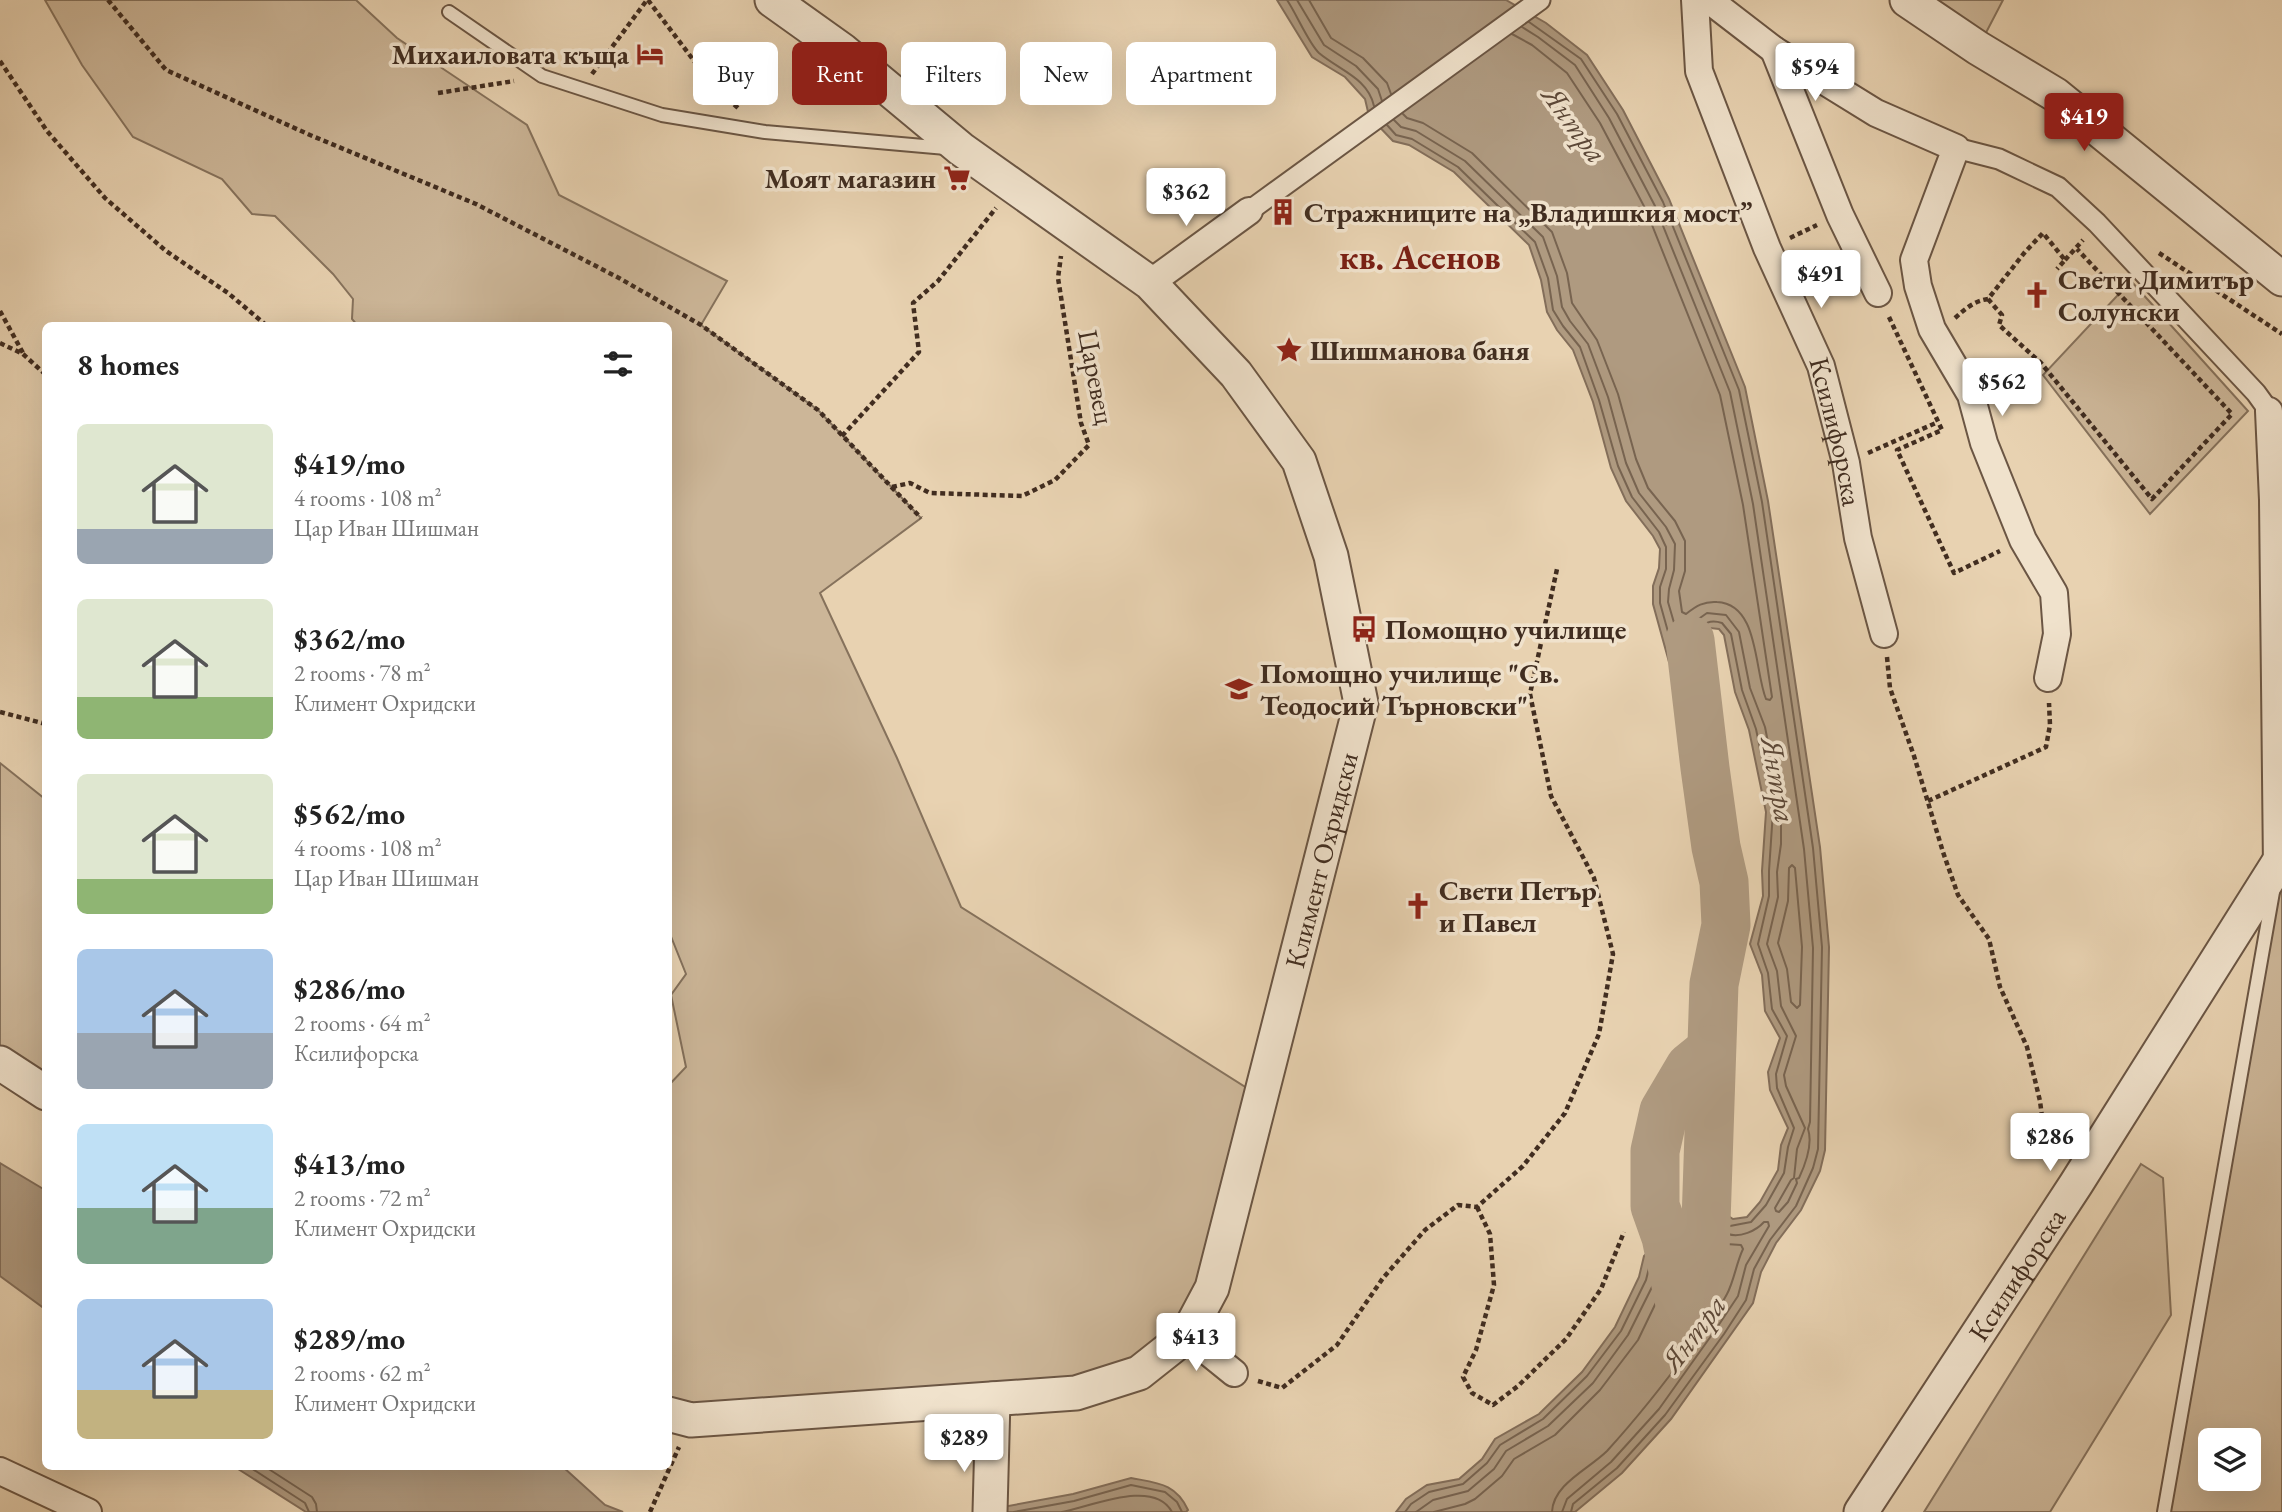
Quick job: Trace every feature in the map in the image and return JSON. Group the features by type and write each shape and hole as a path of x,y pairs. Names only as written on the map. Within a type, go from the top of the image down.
{"street":[{"path":"1150,282 1540,0"},
{"name":"Ксилифорска","path":"1695,0 1699,71 1766,248 1821,366 1846,463 1858,538 1884,634"},
{"path":"1709,0 1774,50 1876,113 1956,148 1999,159 2058,187 2107,233 2256,393 2269,411 2280,862"},
{"path":"1906,0 2056,95 2282,279"},
{"name":"Климент Охридски","path":"672,1415 691,1420 1076,1393 1139,1373 1186,1335 1212,1288 1362,703 1331,556 1299,461 1236,374 1150,282 961,149 842,50 774,1"},
{"path":"1774,50 1840,215 1878,293"},
{"path":"1956,148 1914,260 1918,286 1932,329 1971,395 1984,443 2023,540 2054,593 2057,634 2048,678"},
{"name":"Ксилифорска","path":"1861,1512 2076,1184 2280,862"},
{"path":"0,1063 42,1090"},
{"path":"1186,1335 1234,1373"},
{"path":"990,1512 993,1399"},
{"path":"0,1471 88,1512"}],"lane":[{"path":"449,12 542,76 662,115 765,132 961,149"},
{"path":"2164,1512 2280,862"}],"path":[{"path":"108,0 166,70 310,135 476,204 620,278 701,325 817,410 921,518"},
{"path":"581,89 648,0 713,86 765,132"},
{"path":"0,61 47,131 105,198 166,251 228,293 262,322"},
{"path":"438,93 542,76"},
{"path":"842,436 919,352 913,303 939,281 1014,185"},
{"path":"1766,248 1840,215"},
{"name":"Царевец","path":"891,487 910,484 930,493 1022,496 1055,480 1090,445 1081,424 1058,278 1061,255 1074,228"},
{"path":"1964,309 1979,300 1988,299 2043,233 2065,260 2057,269"},
{"path":"1988,299 2002,315 2000,325 2041,363 2152,499 2232,414 2077,249"},
{"path":"2158,252 2282,334"},
{"path":"1878,293 1942,430 1897,450 1954,573 2023,540"},
{"path":"0,311 23,354"},
{"path":"0,343 23,354 42,371"},
{"path":"1846,463 1938,422"},
{"path":"1234,1373 1282,1388 1336,1345 1383,1278 1424,1230 1458,1205 1477,1207 1523,1166 1565,1113 1599,1034 1613,954 1594,878 1551,796 1530,694 1558,569"},
{"path":"1884,634 1890,688 1958,895 1989,939 2000,987 2027,1047 2040,1101 2045,1140 2076,1184"},
{"path":"1928,802 2046,747 2050,725 2048,678"},
{"path":"0,712 42,723"},
{"path":"1477,1207 1490,1234 1494,1285 1476,1350 1463,1377 1472,1393 1493,1405 1518,1386 1566,1339 1601,1289 1624,1232"},
{"path":"650,1512 669,1470"}],"shaded area":[{"path":"45,0 356,0 397,38 527,125 559,195 727,281 701,325 818,410 921,518 820,593 897,758 961,907 1261,1097 1212,1288 1139,1373 672,1414 672,1082 686,1067 672,994 686,974 672,939 672,322 354,322 352,319 353,299 333,274 275,216 252,214 222,179 133,137 82,65"},
{"path":"1907,0 2003,0 1978,48"},
{"path":"2131,281 2248,411 2150,514 2043,375"},
{"path":"0,763 42,797 42,1091 0,1063"},
{"path":"2282,857 2282,1512 2164,1512"},
{"path":"2141,1164 2163,1178 2171,1315 2050,1512 1924,1512"}],"water":[{"name":"Янтра","path":"1277,0 1506,0 1546,23 1587,55 1623,110 1669,199 1745,387 1768,501 1820,847 1829,947 1825,1150 1820,1171 1801,1210 1776,1243 1761,1272 1753,1303 1671,1419 1622,1473 1575,1512 1396,1512 1406,1499 1427,1485 1459,1479 1482,1459 1495,1439 1539,1414 1582,1372 1615,1327 1639,1277 1644,1256 1693,1216 1700,1193 1706,1184 1712,1188 1719,1210 1733,1219 1747,1217 1760,1202 1778,1170 1781,1145 1788,1128 1770,1090 1768,1072 1780,1038 1765,1011 1762,975 1750,944 1763,896 1766,812 1749,730 1735,692 1724,635 1719,629 1710,628 1702,636 1701,653 1709,681 1707,705 1690,705 1686,684 1679,669 1669,662 1653,604 1653,586 1659,568 1660,549 1626,501 1611,468 1593,402 1573,350 1547,312 1541,280 1529,245 1454,172 1409,145 1393,141 1369,116 1365,99 1345,77 1312,57"},
{"path":"0,1163 42,1188 42,1307 0,1276"},
{"path":"240,1470 566,1470 605,1505 623,1512 306,1512"},
{"path":"1131,1478 1172,1489 1188,1510 976,1512 1073,1494"}],"waterway":[{"path":"1690,640 1716,847 1724,882 1726,925 1714,984 1705,1252"},
{"name":"Янтра","path":"1680,1304 1666,1237 1655,1206 1655,1151 1664,1111 1690,1067 1711,1050"}],"place":[{"name":"Михаиловата къща","path":"650,54"},
{"name":"Моят магазин","path":"957,178"},
{"name":"Стражниците на „Владишкия мост”","path":"1283,212"},
{"name":"Свети Димитър Солунски","path":"2037,295"},
{"name":"Шишманова баня","path":"1289,350"},
{"name":"Помощно училище","path":"1364,629"},
{"name":"Помощно училище \"Св. Теодосий Търновски\"","path":"1239,689"},
{"name":"Свети Петър и Павел","path":"1418,906"}],"district":[{"name":"кв. Асенов","path":"1420,256"}]}
